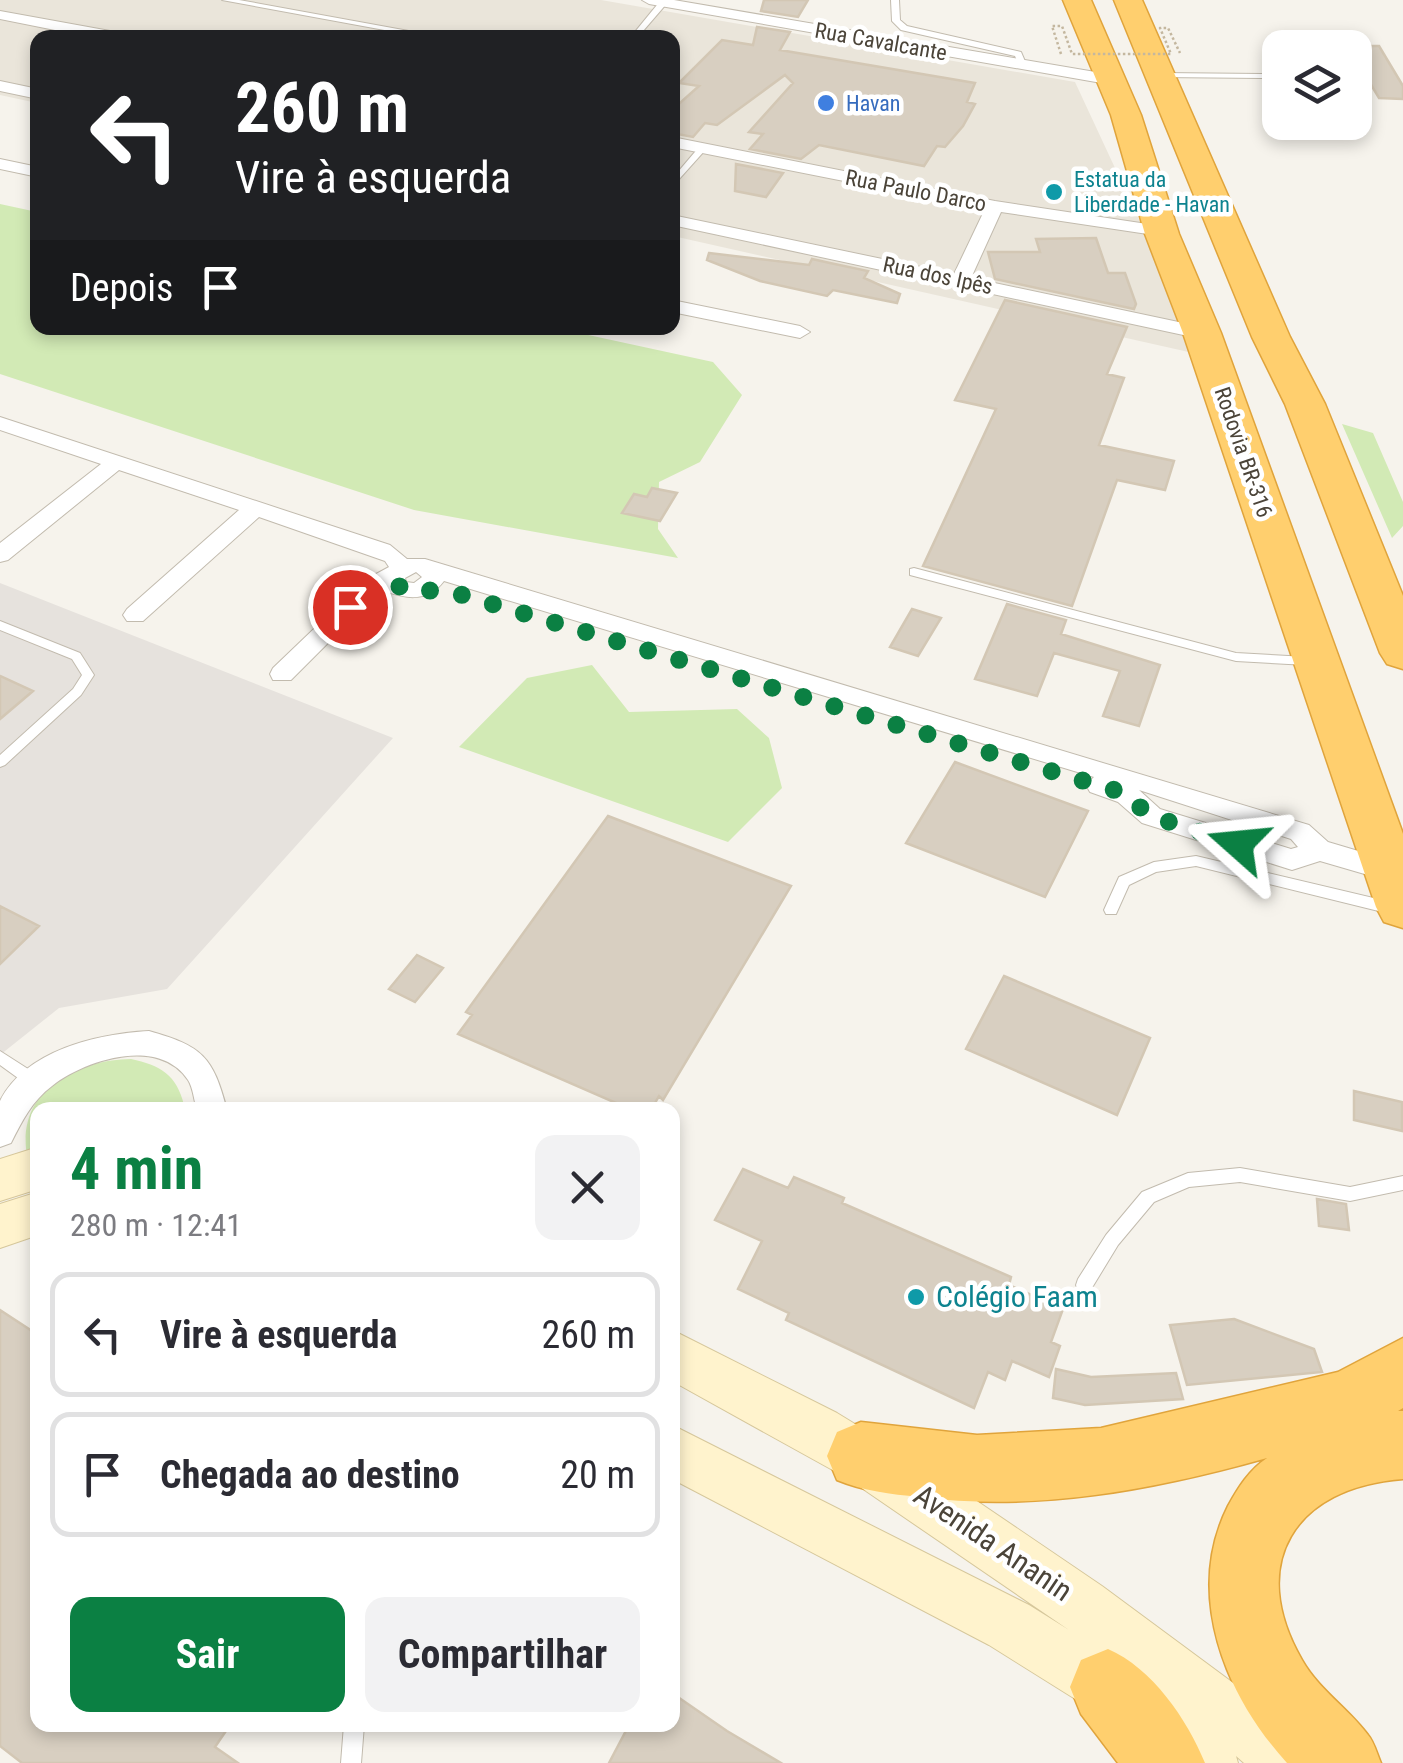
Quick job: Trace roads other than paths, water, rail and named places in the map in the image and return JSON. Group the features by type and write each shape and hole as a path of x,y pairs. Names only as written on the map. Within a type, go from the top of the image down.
{"highway":[{"name":"Rodovia BR-316","path":"1076,0 1113,80 1161,231 1202,333 1399,896"},
{"path":"1128,0 1171,64 1271,337 1304,404 1403,653"},
{"path":"861,1456 977,1470 1101,1462 1236,1433 1350,1402 1403,1370"},
{"path":"1342,1763 1276,1689 1243,1600 1246,1551 1256,1518 1299,1476 1340,1456 1403,1445"},
{"path":"1108,1687 1166,1763"}],"main road":[{"path":"12,1203 30,1179"},
{"name":"Avenida Ananin","path":"680,1358 861,1456 1072,1595 1292,1763"},
{"path":"680,1456 1009,1625 1108,1687 1209,1763"}],"street":[{"name":"Rua Cavalcante","path":"656,1 1113,80"},
{"path":"0,15 78,30"},
{"path":"0,86 30,92"},
{"name":"Rua Paulo Darco","path":"680,144 995,206 1161,231"},
{"path":"0,164 30,170"},
{"path":"961,279 995,206"},
{"name":"Rua dos Ipês","path":"680,222 1202,333"},
{"path":"680,308 800,332"},
{"path":"0,423 382,550 393,556 397,572"},
{"path":"0,554 116,462"},
{"path":"136,615 255,508"},
{"path":"282,674 373,585 417,564 428,578 449,591 1300,832 1320,850 1399,896"},
{"path":"1124,785 1151,816 1292,860 1320,850"},
{"path":"1238,844 1248,815"},
{"path":"0,1133 22,1088 60,1062 117,1043 145,1043 170,1050 191,1063 206,1082 210,1102"}],"lane":[{"path":"226,0 398,30"},
{"path":"895,0 896,21 904,28 1002,48 1018,54 1022,66"},
{"path":"638,30 656,1"},
{"path":"1171,64 1262,76"},
{"path":"680,175 703,148"},
{"path":"914,572 1236,657 1318,662"},
{"path":"0,625 76,656 88,668 88,675 77,692 0,762"},
{"path":"1111,910 1124,881 1154,867 1196,861 1399,896"},
{"path":"0,1058 22,1088"},
{"path":"1084,1285 1112,1240 1148,1197 1188,1180 1240,1175 1350,1194 1403,1184"},
{"path":"351,1763 353,1732"}],"place":[{"name":"Havan","path":"826,103"},
{"name":"Estatua da Liberdade - Havan","path":"1054,192"},
{"name":"Colégio Faam","path":"916,1297"}]}
